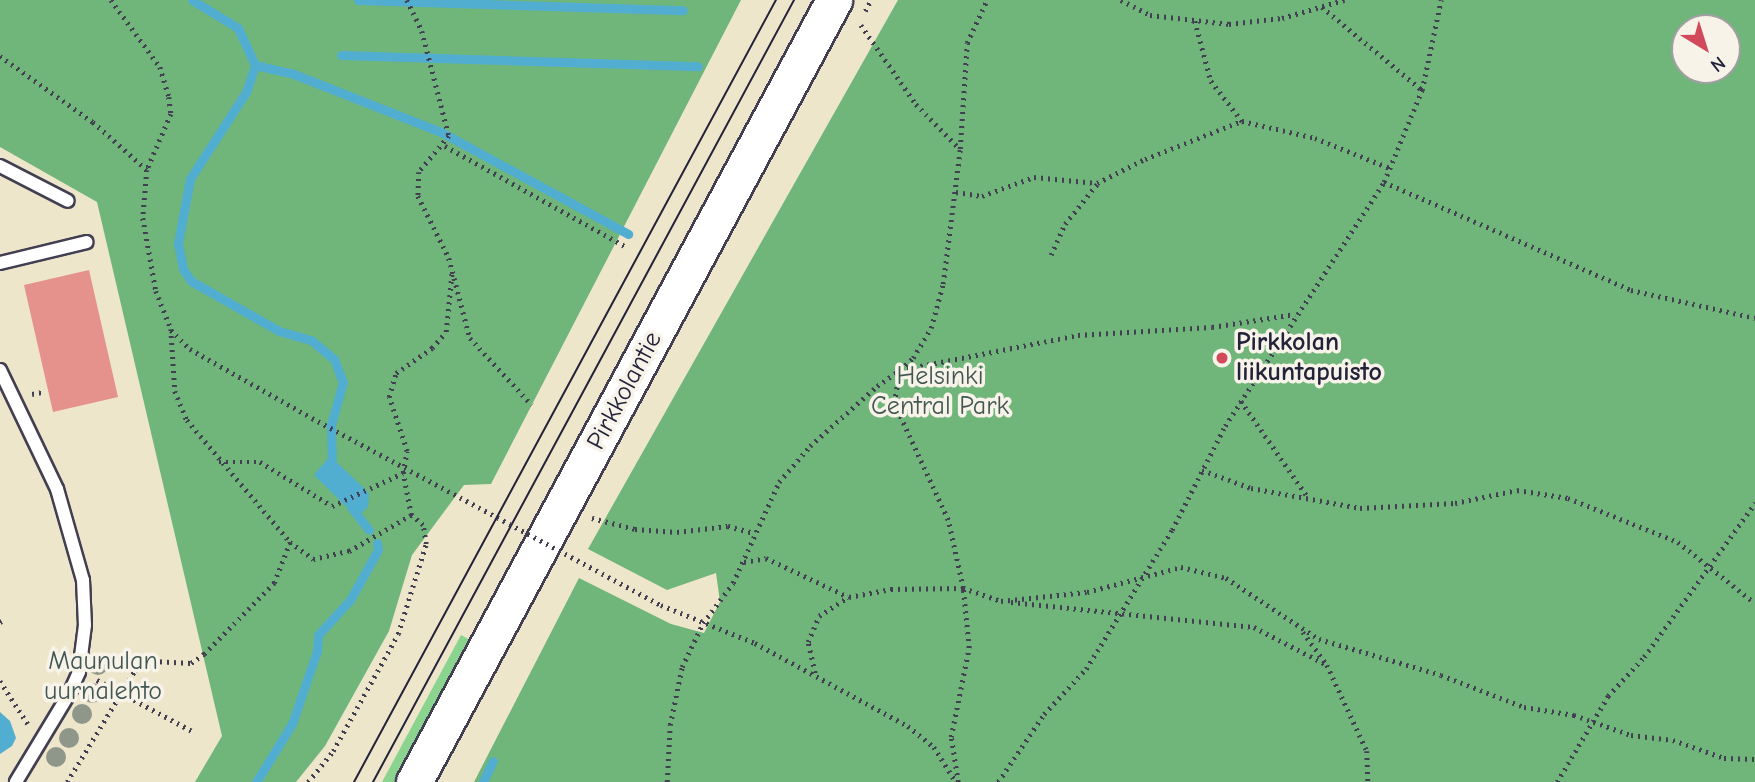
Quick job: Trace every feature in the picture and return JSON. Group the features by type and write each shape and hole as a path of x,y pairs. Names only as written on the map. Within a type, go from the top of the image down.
{"main road":[{"name":"Pirkkolantie","path":"414,782 834,0"}],"lane":[{"path":"0,166 68,201"},
{"path":"0,263 87,242"},
{"path":"0,370 57,489 83,580 85,625 79,672 41,746 16,782"}],"path":[{"path":"111,0 160,67 169,97 171,114 147,170 143,218 156,291 170,329 175,391 187,420 219,462 290,542 313,559 323,560 411,515"},
{"path":"407,0 422,31 449,136 445,146 419,172 418,196 453,271 470,338 532,405"},
{"path":"667,782 670,725 682,667 703,622 743,562 779,482 810,446 913,358 931,328 943,284 956,192 967,43 987,0"},
{"path":"1121,0 1150,15 1229,24 1322,7 1344,0"},
{"path":"998,782 1044,714 1086,669 1241,401 1384,182 1422,90 1441,0"},
{"path":"1322,7 1422,90"},
{"path":"1195,21 1211,81 1242,121"},
{"path":"861,25 916,104 960,149"},
{"path":"0,55 93,121 147,170"},
{"path":"1051,255 1065,224 1097,183 1144,159 1242,121 1315,138 1390,167"},
{"path":"445,146 625,246"},
{"path":"956,192 982,196 1034,177 1097,183"},
{"path":"1384,182 1631,290 1755,318"},
{"path":"308,782 333,751 398,634 426,544 423,525 411,515 403,473 407,451 389,397 396,373 432,348 446,332 453,271"},
{"path":"900,370 1078,335 1212,327 1296,314"},
{"path":"170,329 190,349 312,418 661,605 815,673 908,726 934,747 957,782"},
{"path":"900,370 894,403 948,520 963,588 969,648 951,737 957,782"},
{"path":"1241,401 1308,496"},
{"path":"219,462 260,462 332,506 403,473"},
{"path":"1202,470 1251,488 1308,496 1360,508 1455,503 1517,490 1568,498 1678,542 1700,561 1713,566 1755,603"},
{"path":"1557,782 1593,720 1713,566 1755,503"},
{"path":"592,518 635,529 677,532 729,526 755,533"},
{"path":"67,782 135,670 145,663 191,663 204,654 274,583 290,542"},
{"path":"743,562 766,558 849,597"},
{"path":"1000,601 1087,592 1142,575 1181,567 1226,578 1319,639 1441,676 1524,707 1593,720 1631,735 1673,740 1724,758 1755,760"},
{"path":"815,673 808,642 820,616 849,597 891,589 963,588 1000,601 1119,611 1254,627 1327,665"},
{"path":"1300,628 1327,665 1367,751 1368,782"},
{"path":"79,672 123,691 194,732"},
{"path":"0,681 41,746"}],"green space":[{"path":"0,0 741,0 491,484 464,485 412,555 389,631 325,746 296,782 195,782 222,736 97,202 0,147"},
{"name":"Pirkkolan liikuntapuisto","path":"898,0 1755,0 1755,782 474,782 579,578 671,624 704,633 720,602 716,573 667,590 588,549"},
{"path":"461,635 474,642 398,782 382,782"}],"water":[{"path":"330,456 369,493 368,507 357,517 314,475"},
{"path":"0,712 10,721 16,738 12,746 0,754"}],"building":[{"path":"89,270 118,397 53,412 24,285"}],"waterway":[{"path":"192,0 238,28 255,65 246,92 190,179 178,243 183,269 191,281 279,331 311,340 334,359 343,382 331,425 332,466"},
{"path":"358,0 683,10"},
{"path":"341,55 698,66"},
{"path":"255,65 291,73 443,133 628,234"},
{"path":"351,507 369,530"},
{"path":"256,782 292,724 317,651 318,635 350,600 378,550 377,543"},
{"path":"483,782 493,761"}],"tram line":[{"path":"354,782 776,0"},
{"path":"373,782 794,0"}],"place":[{"name":"Pirkkolan liikuntapuisto","path":"1222,358"}],"park label":[{"name":"Helsinki Central Park","path":"940,392"},
{"name":"Maunulan uurnalehto","path":"103,677"}]}
